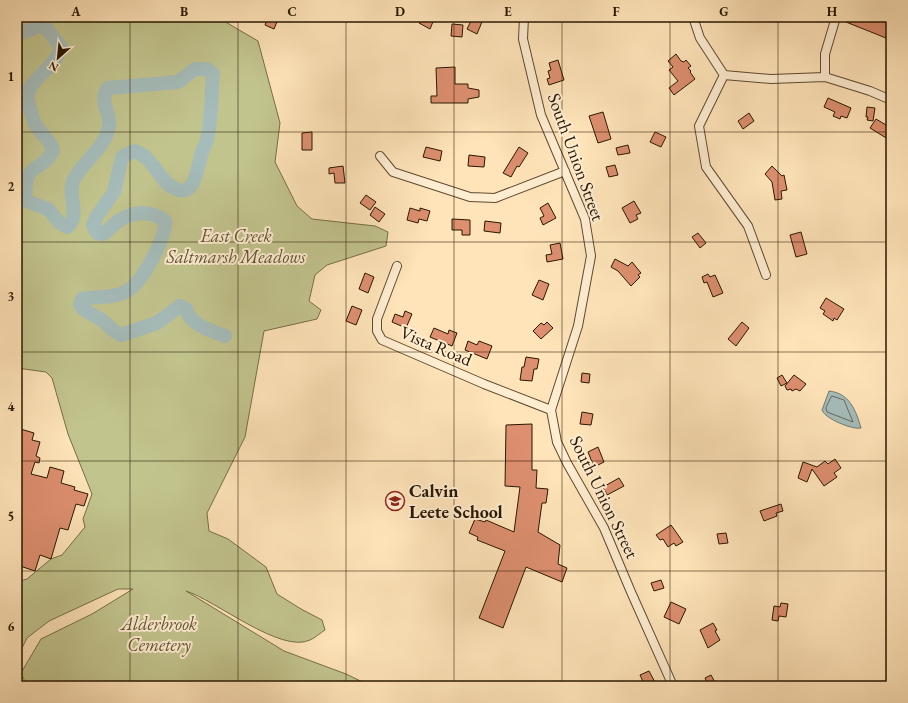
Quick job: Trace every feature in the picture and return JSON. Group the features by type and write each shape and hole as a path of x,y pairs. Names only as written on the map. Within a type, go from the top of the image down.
{"street":[{"name":"South Union Street","path":"524,17 523,39 541,115 585,219 590,256 578,326 552,410 557,442 567,463 604,528 630,592 673,686"},
{"path":"693,17 700,38 724,75"},
{"path":"825,77 825,54 836,17"},
{"path":"724,75 771,79 825,77 870,91 891,100"},
{"path":"724,75 699,126 706,167 748,226 766,275"},
{"path":"380,156 393,172 470,197 495,198 565,171"},
{"name":"Vista Road","path":"397,266 377,319 377,331 382,340 484,384 552,410"}],"green space":[{"path":"17,17 217,17 258,41 280,123 275,162 297,206 312,219 375,226 388,232 386,246 327,265 315,275 309,301 321,310 317,319 264,331 245,437 207,513 209,531 228,539 266,567 277,594 322,620 325,630 310,640 298,642 282,640 248,624 198,596 186,591 284,651 346,674 371,686 27,686 21,673 41,639 92,614 133,589 118,589 49,621 27,638 19,654 17,686 17,582 27,579 51,559 62,555 85,527 83,519 92,494 68,434 52,378 46,372 17,368"}],"water":[{"path":"829,391 836,392 847,399 857,415 861,428 840,423 828,417 824,413 822,410"}],"building":[{"path":"268,17 279,17 274,29 265,25"},
{"path":"422,17 435,17 430,29 419,23"},
{"path":"473,17 484,17 477,34 467,29"},
{"path":"847,17 879,17 878,20 891,24 891,40 846,22"},
{"path":"452,24 463,25 462,37 451,36"},
{"path":"676,54 681,61 684,62 686,60 691,66 688,68 695,79 674,95 669,88 678,81 669,70 673,67 668,61"},
{"path":"558,60 564,80 549,85 547,79 550,78 548,71 551,70 549,63"},
{"path":"455,67 455,84 468,84 468,88 479,90 479,97 468,99 468,103 431,103 431,96 437,96 436,68"},
{"path":"828,98 851,108 847,118 841,116 840,119 833,116 835,112 824,107"},
{"path":"867,107 875,108 873,121 867,120"},
{"path":"603,112 611,139 598,143 589,116"},
{"path":"749,113 754,121 743,129 738,121"},
{"path":"876,119 891,128 891,141 870,128"},
{"path":"312,132 312,150 302,150 302,133"},
{"path":"655,132 666,137 661,147 650,142"},
{"path":"628,145 630,153 618,155 616,148"},
{"path":"426,147 442,151 440,161 423,157"},
{"path":"519,147 528,153 519,167 517,166 511,177 503,173"},
{"path":"469,155 485,157 484,167 468,166"},
{"path":"615,165 618,175 609,177 606,167"},
{"path":"343,166 345,183 335,183 334,173 329,174 329,168"},
{"path":"772,166 782,176 784,175 787,190 781,191 782,199 775,200 772,182 765,174"},
{"path":"366,195 376,202 370,210 360,203"},
{"path":"634,201 641,213 636,215 638,219 630,223 622,208"},
{"path":"548,203 556,218 543,225 540,218 544,216 540,208"},
{"path":"375,207 385,214 379,222 370,215"},
{"path":"410,208 420,211 420,208 430,211 427,221 419,219 418,223 407,220"},
{"path":"452,219 470,220 470,235 462,235 462,230 452,230"},
{"path":"485,221 501,223 500,233 484,231"},
{"path":"801,232 807,254 796,257 790,235"},
{"path":"698,233 706,243 700,248 692,237"},
{"path":"560,243 563,259 547,262 546,255 552,254 550,245"},
{"path":"615,259 628,266 632,262 641,273 638,275 640,277 631,286 618,271 611,267"},
{"path":"365,273 374,277 368,293 359,289"},
{"path":"708,274 710,277 715,275 723,293 713,297 707,282 704,283 702,277"},
{"path":"539,280 549,284 543,300 532,295"},
{"path":"826,298 844,309 837,320 834,318 833,321 823,314 825,311 820,308"},
{"path":"352,306 362,310 356,325 346,321"},
{"path":"405,311 412,314 406,328 392,322 395,314 403,317"},
{"path":"547,322 553,328 541,339 533,331 541,323 544,325"},
{"path":"742,322 749,328 736,346 728,339"},
{"path":"434,328 448,334 449,330 457,333 452,346 430,337"},
{"path":"468,341 477,345 479,341 492,346 487,359 465,350"},
{"path":"526,357 539,359 537,369 534,369 532,381 520,380 522,367 524,367"},
{"path":"582,373 590,374 589,383 581,382"},
{"path":"782,375 787,383 781,386 777,378"},
{"path":"794,375 806,384 800,391 796,389 792,391 791,389 787,390 785,386"},
{"path":"582,412 593,414 591,425 580,424"},
{"path":"532,424 532,470 537,470 536,488 548,489 546,503 542,503 538,532 560,545 558,564 567,568 562,582 526,567 503,628 479,618 505,551 477,540 478,537 469,533 475,519 485,522 486,520 514,532 520,487 505,486 506,425"},
{"path":"17,428 34,433 32,440 40,442 36,456 40,458 39,463 35,462 31,474 47,478 50,467 64,471 61,483 75,487 74,490 88,494 84,506 76,504 68,530 60,528 51,559 40,555 35,571 17,565"},
{"path":"598,447 604,462 594,467 588,452"},
{"path":"835,459 841,468 834,473 837,477 824,486 812,469 807,482 798,478 803,462 817,467 825,461 828,464"},
{"path":"619,478 624,486 607,495 603,487"},
{"path":"781,504 783,511 776,513 777,516 764,521 760,511"},
{"path":"671,525 683,542 676,546 674,543 668,547 663,539 660,540 656,535"},
{"path":"726,533 728,543 719,544 717,534"},
{"path":"661,580 664,588 654,591 651,583"},
{"path":"671,602 686,609 679,624 664,617"},
{"path":"781,603 788,604 786,617 779,616 778,621 772,620 774,606 780,607"},
{"path":"713,623 720,640 708,648 700,630"},
{"path":"649,671 657,686 645,686 640,675"},
{"path":"711,675 717,686 709,686 705,678"}],"waterway":[{"path":"17,35 39,26 47,29 61,47 53,62 29,89 29,104 35,123 49,141 53,150 49,157 30,173 27,179 26,201 48,209 60,223 67,227 71,222 74,211 72,192 74,179 78,172 99,148 107,134 109,121 104,97 108,88 178,82 195,69 207,69 213,74 210,120 206,143 201,155 197,173 188,189 182,191 164,181 147,158 134,151 122,157 114,192 97,216 93,225 97,233 103,234 123,218 135,214 141,213 160,217 165,221 165,228 153,257 141,277 130,289 113,296 82,299 80,304 83,309 102,320 121,335 157,323 180,306 186,309 192,320 202,327 225,336"}],"place":[{"name":"Calvin Leete School","path":"395,501"}],"park label":[{"name":"East Creek Saltmarsh Meadows","path":"236,246"},
{"name":"Alderbrook Cemetery","path":"159,634"}]}
